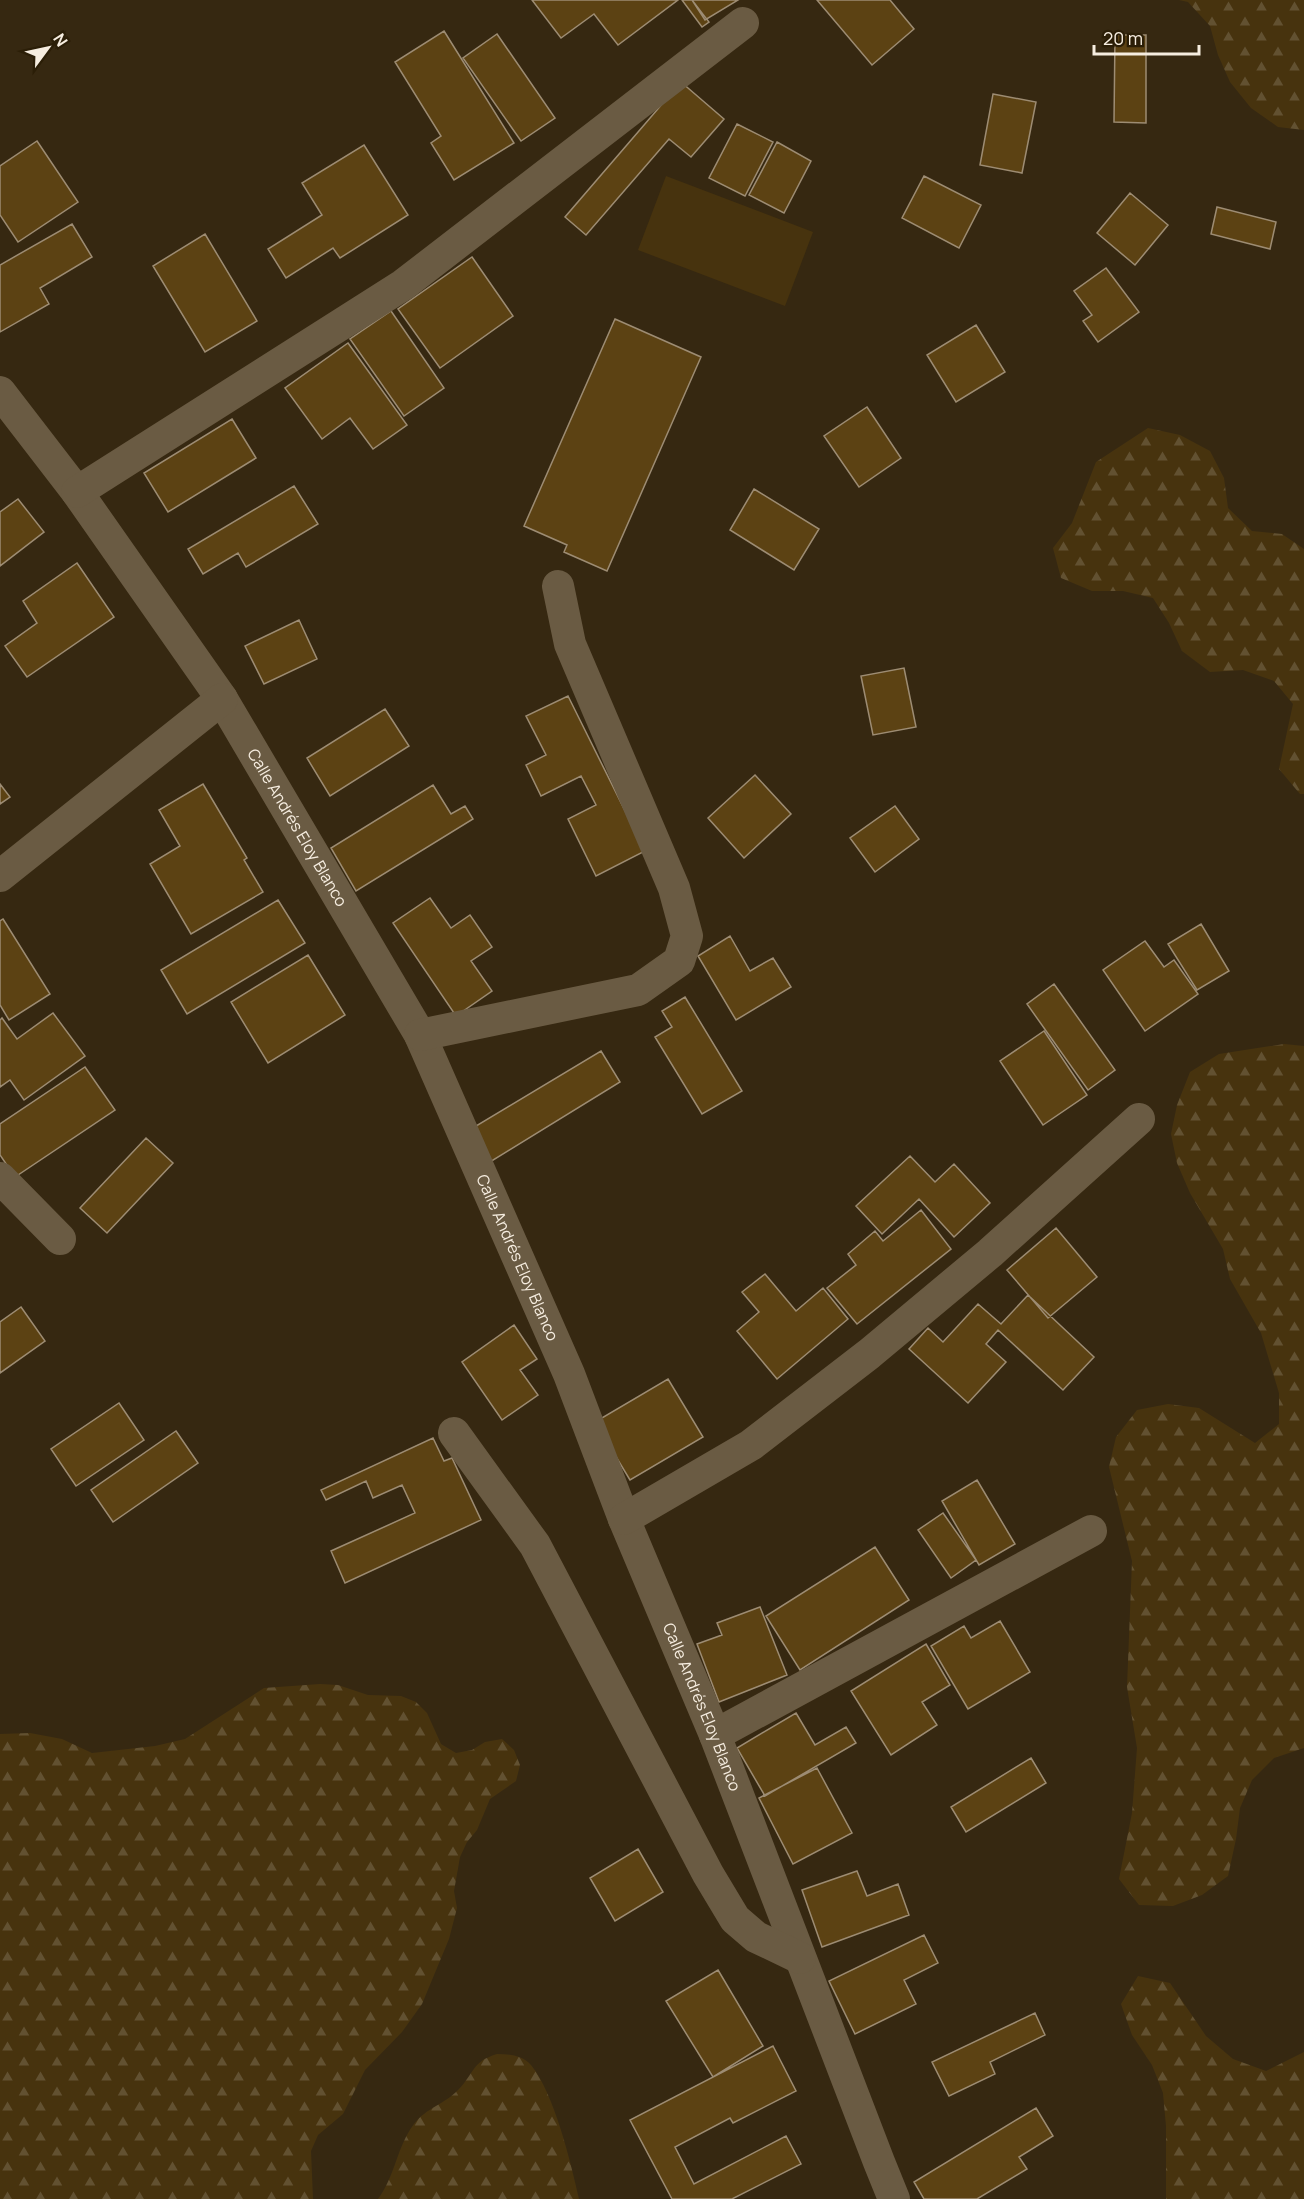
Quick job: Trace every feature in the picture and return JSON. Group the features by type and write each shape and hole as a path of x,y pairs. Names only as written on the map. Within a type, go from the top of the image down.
{"street":[{"path":"77,492 403,285 743,23"},
{"name":"Calle Andrés Eloy Blanco","path":"0,392 77,492 222,699 420,1035 569,1374 624,1519 716,1735 894,2199"},
{"path":"420,1035 638,990 679,961 687,936 674,888 570,644 558,586"},
{"path":"0,876 222,699"},
{"path":"624,1519 751,1445 868,1354 990,1253 1139,1119"},
{"path":"0,1178 60,1239"},
{"path":"454,1433 535,1545 708,1875 735,1919 756,1937 800,1958"},
{"path":"716,1735 1091,1531"}],"green space":[{"path":"1179,0 1304,0 1304,130 1278,127 1251,108 1230,82 1218,55 1210,26 1188,2"},
{"path":"666,176 813,232 785,306 638,250"},
{"path":"1148,428 1180,435 1210,451 1224,478 1228,508 1252,531 1282,534 1304,549 1304,794 1300,794 1279,769 1293,704 1274,681 1243,670 1210,672 1182,651 1169,623 1153,598 1123,591 1092,591 1061,578 1053,548 1072,523 1096,462"},
{"path":"1284,1044 1304,1046 1304,1748 1274,1758 1252,1780 1240,1808 1228,1876 1202,1895 1173,1906 1139,1905 1119,1879 1132,1813 1137,1748 1127,1687 1132,1561 1109,1467 1116,1437 1137,1410 1168,1404 1199,1408 1255,1443 1279,1424 1279,1393 1261,1333 1230,1279 1223,1249 1190,1193 1177,1163 1171,1134 1177,1105 1190,1072 1219,1054"},
{"path":"338,1685 368,1695 401,1696 416,1702 427,1713 441,1744 456,1753 472,1750 485,1742 502,1739 514,1750 520,1765 516,1781 490,1799 477,1830 467,1842 460,1857 454,1891 457,1908 449,1939 422,2004 402,2032 365,2070 343,2114 318,2135 311,2151 313,2199 0,2199 0,1734 30,1733 62,1739 92,1753 155,1746 185,1739 264,1688"},
{"path":"1138,1976 1170,1983 1206,2036 1233,2059 1266,2071 1304,2052 1304,2199 1166,2199 1166,2126 1163,2093 1152,2065 1132,2035 1121,2004"},
{"path":"497,2054 524,2059 539,2077 561,2129 579,2199 378,2199 414,2124 424,2114 453,2095 478,2064"}],"building":[{"path":"532,0 678,0 618,45 594,14 561,38"},
{"path":"682,0 692,0 709,22 702,27"},
{"path":"692,0 738,0 705,20"},
{"path":"817,0 890,0 914,29 872,65"},
{"path":"444,31 514,143 454,180 431,143 441,136 395,62"},
{"path":"497,34 555,118 521,141 463,58"},
{"path":"1115,35 1146,35 1146,123 1114,122"},
{"path":"681,82 724,119 691,157 669,139 586,235 565,217"},
{"path":"993,94 1036,102 1022,173 980,165"},
{"path":"737,124 773,142 745,196 709,178"},
{"path":"37,141 78,202 18,242 0,215 0,166"},
{"path":"777,142 811,161 784,213 749,195"},
{"path":"364,145 408,215 340,258 333,248 286,278 268,249 322,215 302,183"},
{"path":"924,176 981,205 959,248 902,218"},
{"path":"1130,193 1168,225 1135,265 1097,233"},
{"path":"1217,207 1276,222 1270,249 1211,234"},
{"path":"72,224 92,257 40,288 49,304 0,332 0,265"},
{"path":"205,234 257,321 205,352 153,266"},
{"path":"472,257 513,316 440,368 398,309"},
{"path":"1106,268 1139,312 1098,342 1083,321 1092,315 1074,291"},
{"path":"391,311 444,388 404,416 350,339"},
{"path":"615,319 701,357 607,571 564,552 567,545 524,526"},
{"path":"976,325 1005,372 956,402 927,355"},
{"path":"348,343 407,425 373,449 350,418 322,439 285,388"},
{"path":"867,407 901,458 859,487 824,436"},
{"path":"232,419 256,458 168,512 144,473"},
{"path":"294,486 318,524 246,567 238,553 203,574 188,549"},
{"path":"754,489 819,529 794,570 730,530"},
{"path":"18,499 44,532 0,566 0,512"},
{"path":"77,563 114,617 27,677 5,646 37,623 23,601"},
{"path":"299,620 317,659 264,684 245,646"},
{"path":"904,668 916,727 873,735 861,676"},
{"path":"568,696 645,851 596,876 568,819 596,805 581,776 541,796 526,765 546,755 526,716"},
{"path":"385,709 409,746 330,796 307,758"},
{"path":"755,775 791,814 744,858 708,818"},
{"path":"0,784 10,797 0,804"},
{"path":"203,784 247,858 244,860 263,892 191,934 150,864 180,846 159,810"},
{"path":"433,785 451,814 465,806 473,819 356,891 331,848"},
{"path":"895,806 919,839 875,872 850,838"},
{"path":"430,898 451,928 470,915 492,947 471,961 492,991 456,1016 393,923"},
{"path":"278,900 305,943 187,1014 161,970"},
{"path":"3,919 50,994 9,1020 0,1005 0,921"},
{"path":"1201,924 1229,971 1197,990 1168,944"},
{"path":"730,936 750,971 773,958 791,987 736,1020 698,956"},
{"path":"1145,941 1164,967 1174,960 1198,994 1145,1031 1103,970"},
{"path":"308,955 345,1015 268,1063 231,1002"},
{"path":"1054,984 1115,1070 1088,1090 1027,1004"},
{"path":"685,997 742,1091 702,1114 655,1037 672,1027 662,1011"},
{"path":"53,1013 85,1056 24,1100 10,1080 0,1087 0,1020 2,1018 17,1039"},
{"path":"1044,1031 1087,1095 1043,1125 1000,1061"},
{"path":"601,1051 620,1082 490,1162 471,1129"},
{"path":"85,1067 115,1110 15,1177 0,1155 0,1124"},
{"path":"146,1138 173,1163 107,1233 80,1208"},
{"path":"910,1156 935,1182 954,1164 990,1203 954,1237 919,1199 882,1234 856,1206"},
{"path":"921,1210 951,1249 857,1324 827,1288 856,1265 848,1254 875,1231 883,1241"},
{"path":"1056,1228 1097,1277 1048,1318 1007,1270"},
{"path":"765,1274 796,1311 823,1288 848,1319 777,1379 737,1331 759,1312 742,1292"},
{"path":"1028,1295 1094,1357 1063,1390 998,1330 986,1344 1006,1362 968,1403 909,1349 928,1328 943,1342 978,1304 1001,1324"},
{"path":"21,1307 45,1341 0,1373 0,1322"},
{"path":"514,1325 537,1359 520,1370 538,1395 502,1420 462,1362"},
{"path":"668,1379 703,1437 630,1480 595,1422"},
{"path":"119,1403 144,1440 76,1486 51,1449"},
{"path":"176,1431 198,1463 113,1522 91,1490"},
{"path":"433,1438 444,1461 452,1458 481,1520 345,1583 331,1551 415,1513 402,1485 373,1498 366,1481 326,1500 321,1490"},
{"path":"977,1480 1015,1544 979,1565 942,1501"},
{"path":"943,1513 976,1560 951,1578 918,1530"},
{"path":"875,1547 909,1600 800,1670 766,1616"},
{"path":"760,1607 787,1675 719,1702 697,1644 722,1635 717,1623"},
{"path":"1000,1621 1030,1672 968,1709 931,1646 964,1626 971,1638"},
{"path":"926,1644 950,1685 922,1702 937,1725 891,1755 851,1691"},
{"path":"796,1713 815,1745 846,1727 856,1743 765,1796 737,1748"},
{"path":"1031,1758 1046,1783 966,1832 951,1807"},
{"path":"817,1768 852,1833 793,1864 759,1798"},
{"path":"638,1849 663,1892 615,1921 590,1878"},
{"path":"857,1871 867,1896 898,1884 909,1915 822,1947 802,1890"},
{"path":"924,1935 938,1963 904,1980 916,2004 855,2034 829,1981"},
{"path":"718,1970 763,2046 713,2077 666,2001"},
{"path":"1035,2013 1045,2035 990,2062 995,2074 949,2096 932,2062"},
{"path":"773,2046 796,2091 733,2123 730,2118 675,2147 694,2184 786,2136 801,2164 732,2199 672,2199 630,2120"},
{"path":"1036,2108 1053,2136 1019,2157 1027,2169 977,2199 924,2199 914,2182"}]}
